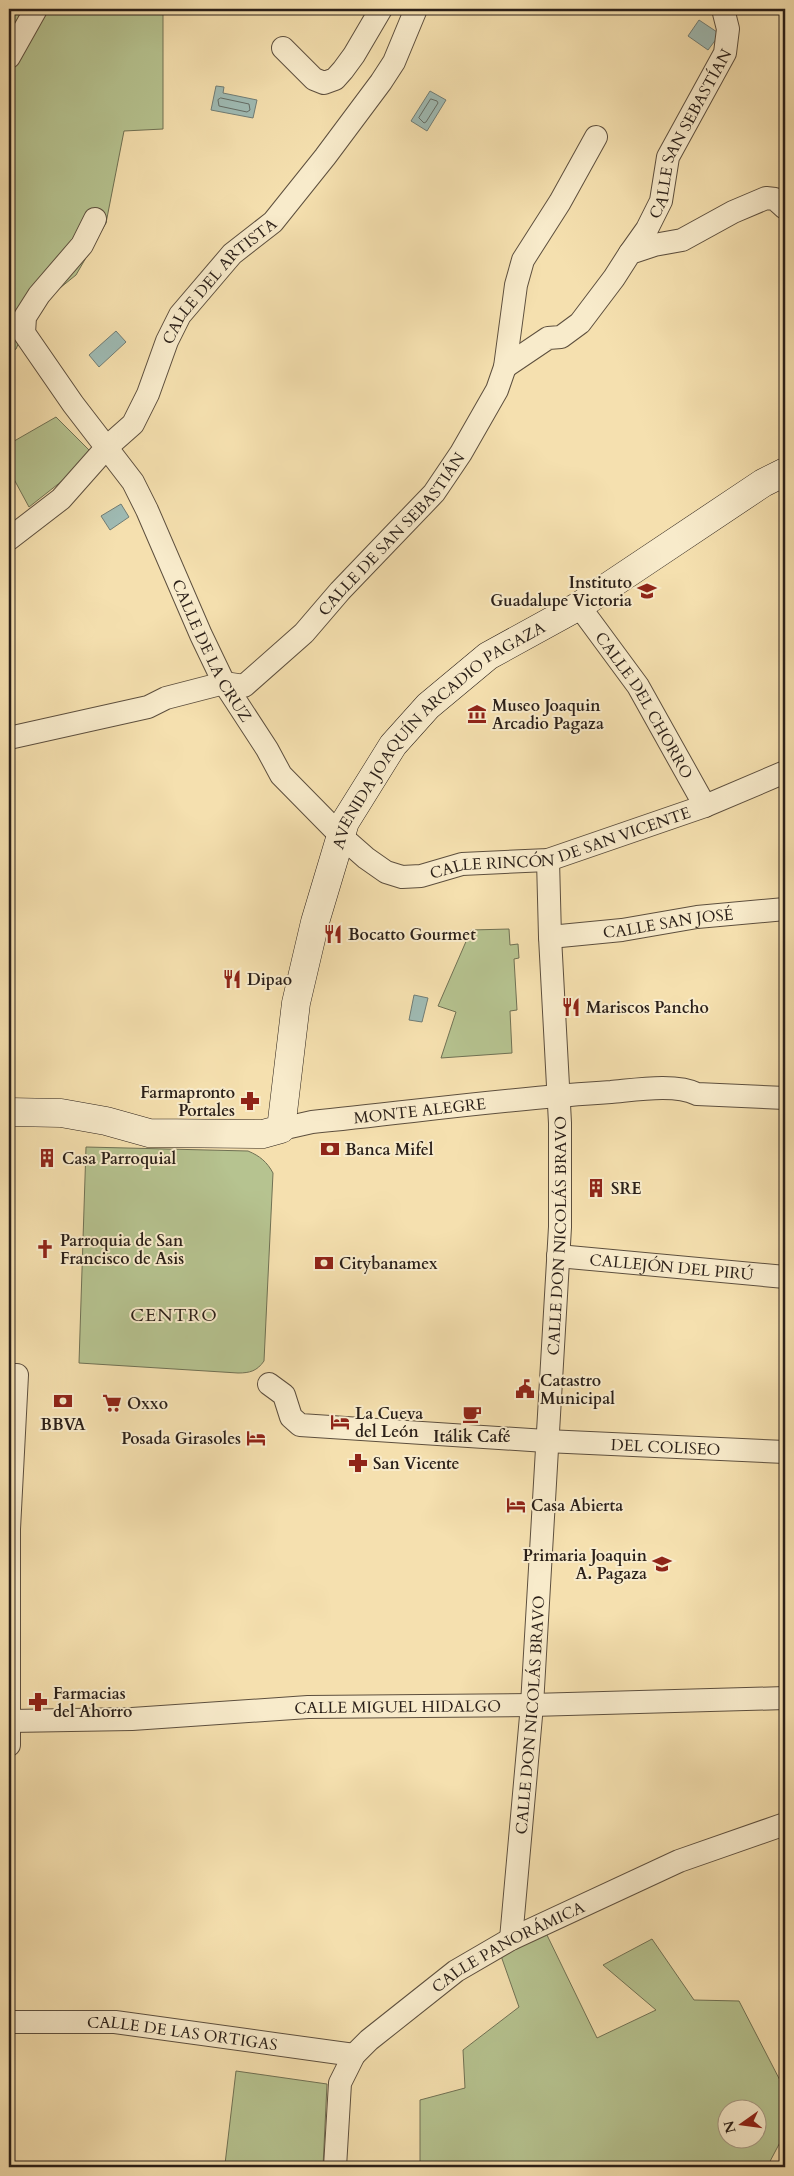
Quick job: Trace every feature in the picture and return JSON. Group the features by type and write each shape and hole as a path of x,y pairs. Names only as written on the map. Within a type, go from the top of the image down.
{"street":[{"path":"9,58 36,9"},
{"path":"282,48 314,78 324,83 335,79 354,55 381,9"},
{"name":"CALLE DEL ARTISTA","path":"9,539 61,499 107,447 133,424 148,394 166,340 180,315 232,254 273,222 331,149 394,62 416,9"},
{"name":"CALLE SAN SEBASTÍAN","path":"505,367 548,338 561,337 580,323 614,278 647,229 660,201 668,156 725,53 728,29 723,9"},
{"name":"CALLE DE SAN SEBASTIÁN","path":"9,738 148,707 166,698 224,683 244,686 304,633 340,591 434,493 462,453 497,390 505,367 519,272 530,249 560,202 596,137"},
{"path":"630,253 654,245 682,240 733,212 766,198 775,199 785,208"},
{"name":"CALLE DE LA CRUZ","path":"95,219 82,245 34,303 25,317 24,333 73,404 133,482 148,510 201,635 224,683 267,749 281,775 341,836"},
{"name":"AVENIDA JOAQUÍN ARCADIO PAGAZA","path":"281,1129 296,1004 315,922 345,822 393,745 428,706 488,656 579,606 763,483 785,472"},
{"name":"CALLE DEL CHORRO","path":"579,606 638,686 705,806"},
{"name":"CALLE RINCÓN DE SAN VICENTE","path":"341,836 366,858 386,872 402,877 421,876 462,864 548,860 705,806 785,772"},
{"name":"CALLE DON NICOLÁS BRAVO","path":"511,1939 532,1705 560,1227 560,1095 550,938 548,860"},
{"name":"CALLE SAN JOSÉ","path":"550,938 606,932 697,917 785,909"},
{"name":"MONTE ALEGRE","path":"281,1129 312,1122 560,1095 676,1089 688,1090 697,1094 785,1098"},
{"path":"9,1112 61,1113 106,1121 149,1133 263,1134 281,1129"},
{"name":"CALLEJÓN DEL PIRÚ","path":"558,1256 785,1276"},
{"path":"9,1745 9,1529 13,1375"},
{"name":"DEL COLISEO","path":"269,1384 284,1395 291,1417 300,1425 546,1441 785,1452"},
{"name":"CALLE MIGUEL HIDALGO","path":"10,1711 132,1719 308,1707 532,1705 785,1698"},
{"name":"CALLE PANORÁMICA","path":"334,2167 340,2083 354,2055 369,2040 456,1971 511,1939 679,1861 785,1824"},
{"name":"CALLE DE LAS ORTIGAS","path":"9,2022 115,2022 354,2055"}],"green space":[{"path":"9,9 25,9 9,33"},
{"path":"41,9 163,9 163,129 124,131 106,223 76,275 55,292 27,324 16,349 9,353 9,75"},
{"path":"56,417 92,453 81,466 29,507 9,470 9,444"},
{"path":"509,929 510,945 518,944 519,958 514,959 517,1010 510,1011 512,1053 441,1058 456,1012 438,1006 471,930"},
{"path":"86,1147 248,1151 260,1157 266,1163 273,1173 264,1361 259,1367 250,1372 238,1373 79,1363"},
{"path":"545,1931 597,2038 656,2010 603,1965 652,1939 694,2000 739,2001 785,2090 785,2133 767,2167 420,2167 420,2100 465,2088 463,2050 519,2007 500,1953"},
{"path":"236,2071 327,2084 323,2167 273,2167 225,2164"}],"water":[{"path":"699,20 720,34 708,50 688,36"},
{"path":"216,86 224,87 223,93 257,100 253,118 211,110"},
{"path":"430,91 446,100 427,131 411,121"},
{"path":"116,331 126,342 99,367 89,355"},
{"path":"121,504 129,517 110,530 101,516"},
{"path":"414,995 428,998 422,1022 409,1020"}],"place":[{"name":"Instituto Guadalupe Victoria","path":"647,591"},
{"name":"Museo Joaquin Arcadio Pagaza","path":"477,714"},
{"name":"Bocatto Gourmet","path":"333,934"},
{"name":"Dipao","path":"232,979"},
{"name":"Mariscos Pancho","path":"571,1007"},
{"name":"Farmapronto Portales","path":"250,1101"},
{"name":"Banca Mifel","path":"330,1149"},
{"name":"Casa Parroquial","path":"47,1158"},
{"name":"SRE","path":"596,1188"},
{"name":"Parroquia de San Francisco de Asis","path":"45,1249"},
{"name":"Citybanamex","path":"324,1263"},
{"name":"Catastro Municipal","path":"525,1389"},
{"name":"BBVA","path":"63,1401"},
{"name":"Oxxo","path":"112,1403"},
{"name":"Itálik Café","path":"472,1414"},
{"name":"La Cueva del León","path":"340,1422"},
{"name":"Posada Girasoles","path":"256,1438"},
{"name":"San Vicente","path":"358,1463"},
{"name":"Casa Abierta","path":"516,1505"},
{"name":"Primaria Joaquin A. Pagaza","path":"662,1564"},
{"name":"Farmacias del Ahorro","path":"38,1702"}],"district":[{"name":"CENTRO","path":"174,1315"}]}
